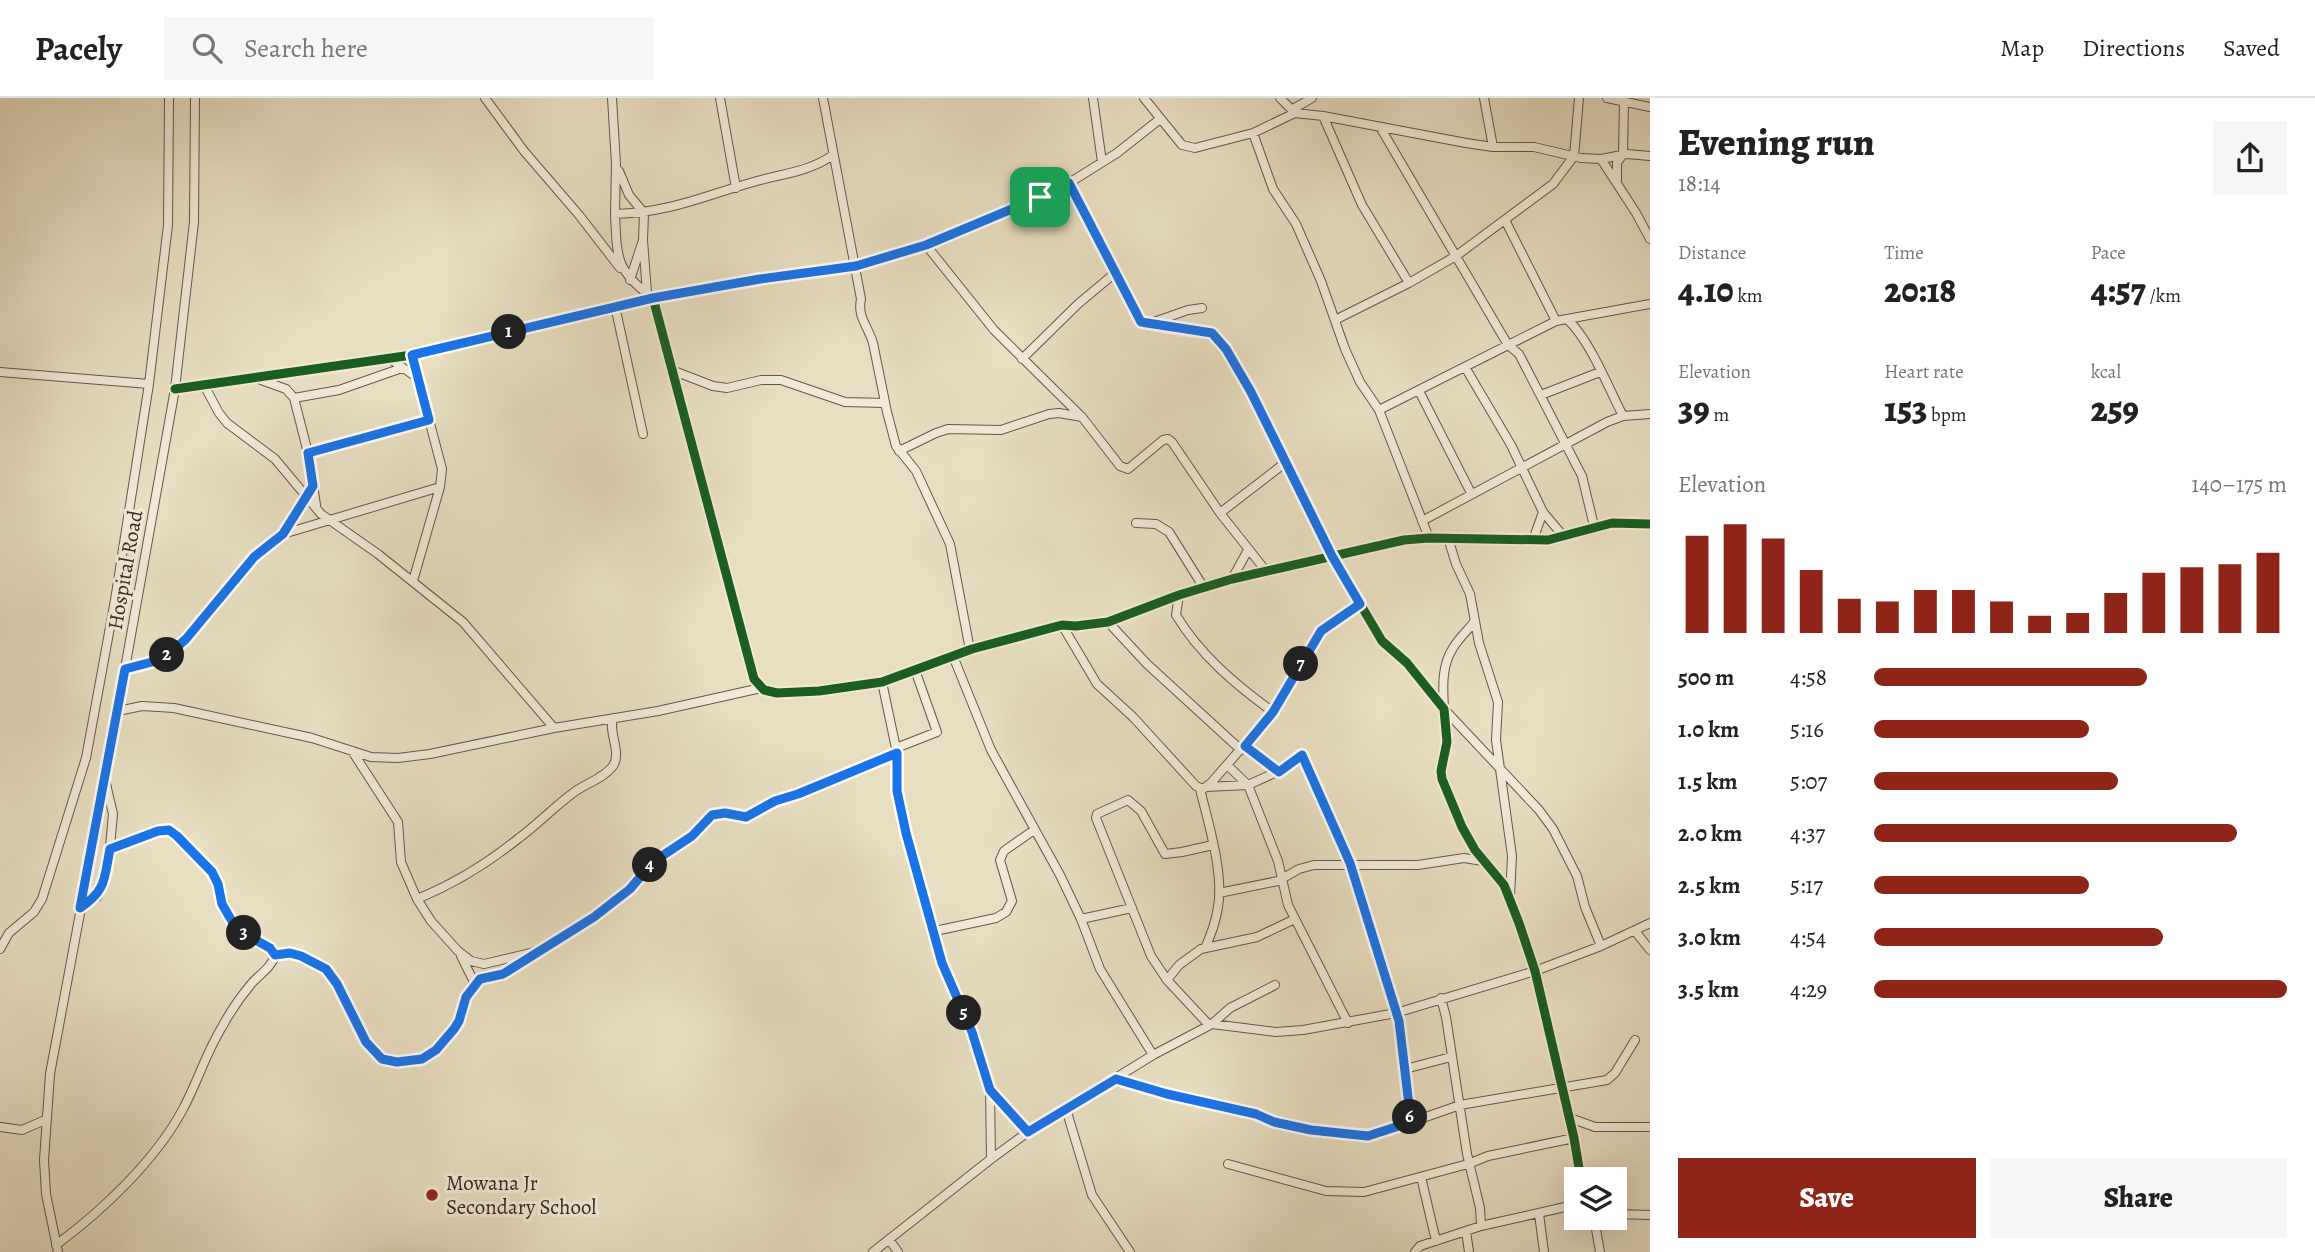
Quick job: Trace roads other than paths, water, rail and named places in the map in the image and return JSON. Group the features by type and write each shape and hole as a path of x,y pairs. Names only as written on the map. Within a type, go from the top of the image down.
{"street":[{"path":"0,949 9,933 34,912 42,899 86,758 115,600 149,384 169,225 169,98"},
{"name":"Hospital Road","path":"57,1248 46,1194 45,1120 50,1074 175,389 194,222 195,98"},
{"path":"485,98 627,276 650,295"},
{"path":"612,98 618,253 627,276"},
{"path":"720,98 736,188"},
{"path":"822,98 856,266 861,299 860,317 870,332 892,434 900,451 916,471 950,544 970,650"},
{"path":"1093,98 1102,162"},
{"path":"1144,98 1182,145 1195,148 1253,133 1312,98"},
{"path":"1280,98 1294,111 1493,147 1535,147 1601,159 1623,154 1650,156"},
{"path":"1335,320 1456,256 1553,184 1574,156 1579,98"},
{"path":"1606,98 1650,107"},
{"path":"1487,99 1493,147"},
{"path":"1617,183 1617,163 1623,154 1624,102"},
{"path":"1323,116 1362,205 1409,283"},
{"path":"175,389 412,355 615,306 650,295 856,266 926,245 1040,197 1102,162 1160,120"},
{"path":"1380,128 1507,345 1519,354 1586,486 1594,526"},
{"path":"1253,133 1273,189 1296,224 1360,382 1379,410 1429,538"},
{"path":"615,214 644,214 686,205 820,165 833,155"},
{"path":"1601,159 1650,239"},
{"path":"616,164 629,195 644,214 643,240 650,295 674,371 754,679 761,688 770,692 795,693 882,682 970,650 1062,625 1108,622 1178,595 1232,579 1404,540 1448,538 1533,541 1564,537 1594,526 1612,523 1649,525"},
{"path":"820,165 835,167"},
{"path":"1069,183 1138,318 1147,325 1212,333 1226,349 1251,392 1332,556 1382,641 1407,663 1444,709 1539,810 1553,829 1577,876 1585,907 1601,946"},
{"path":"1505,220 1556,321"},
{"path":"627,276 643,240"},
{"path":"926,245 993,330 1082,417 1123,469 1128,469 1163,440 1172,442 1220,513 1266,571"},
{"path":"1022,359 1078,304 1115,274"},
{"path":"1379,410 1556,321 1650,304"},
{"path":"615,306 643,434"},
{"path":"1147,325 1188,310 1202,308"},
{"path":"1567,319 1576,327 1623,416"},
{"path":"412,355 442,469 414,581"},
{"path":"389,358 419,379"},
{"path":"1465,367 1503,430 1543,512 1564,537"},
{"path":"293,398 339,390 402,368"},
{"path":"674,371 713,386 727,388 761,380 781,380 845,402 885,402"},
{"path":"0,372 149,384"},
{"path":"1541,395 1600,372"},
{"path":"254,379 277,384 286,389 293,398 308,453 318,509"},
{"path":"204,385 227,423 275,459 318,509 414,581 463,622 554,727"},
{"path":"1419,391 1471,493"},
{"path":"1059,413 1064,400"},
{"path":"900,451 948,429 1001,430 1059,413 1082,417"},
{"path":"1422,521 1566,443 1623,416 1650,414"},
{"path":"308,453 429,420"},
{"path":"1220,513 1285,463"},
{"path":"125,669 152,662 170,653 186,639 254,557 283,534 313,486"},
{"path":"283,534 439,486"},
{"path":"1533,541 1543,512"},
{"path":"1136,523 1156,524 1169,532 1204,588"},
{"path":"1448,538 1470,594 1479,643 1498,702 1495,727 1512,848 1510,897"},
{"path":"1232,579 1248,550"},
{"path":"1178,595 1176,615 1197,646 1236,683 1273,712"},
{"path":"1203,788 1243,748 1273,712 1321,631 1360,604"},
{"path":"1475,621 1447,658 1443,685 1447,742 1442,779 1462,827 1510,897 1535,971 1570,1118 1579,1167"},
{"path":"1108,622 1147,664 1243,748 1279,772"},
{"path":"1062,625 1097,684 1203,788 1219,893 1217,914 1205,948"},
{"path":"953,656 991,750 1081,919 1100,969 1153,1055"},
{"path":"275,955 290,953 301,956 326,969 337,984 366,1042 382,1059 391,1062 422,1059 436,1050 459,1021 466,997 475,985 487,976 503,974 594,917 630,889 653,862 692,836 712,815 725,813 746,817 775,801 798,794 937,732 915,670"},
{"path":"882,682 897,750 897,791 906,833 942,963 972,1032 990,1090 990,1159"},
{"path":"118,711 158,705 312,738 371,757 398,758 430,754 554,727 658,711 761,688"},
{"path":"418,899 449,886 491,859 575,791 605,774 615,764 611,731 613,719"},
{"path":"352,751 397,822 401,862 418,899 431,920 458,951 471,961 484,964 543,950"},
{"path":"1203,788 1248,785 1279,772 1302,755 1350,863 1396,1013 1402,1034 1411,1122"},
{"path":"1227,765 1248,785 1283,879 1288,905 1348,1023"},
{"path":"80,908 97,897 102,888 110,849 113,814 105,781"},
{"path":"1213,845 1165,853 1148,821 1131,801 1100,811 1096,818 1151,956 1167,980 1210,1024 1276,1032 1319,1029 1396,1013 1535,971 1601,946 1650,923"},
{"path":"110,849 158,831 169,830 212,872 218,884 222,904 233,923 243,933 270,948 275,955"},
{"path":"934,932 996,918 1006,912 1012,901 1000,860 1004,851 1034,830"},
{"path":"1219,893 1283,879 1307,866 1350,863 1418,865 1464,858 1484,861"},
{"path":"1081,919 1132,908"},
{"path":"1167,980 1189,957 1205,948 1257,937 1295,919"},
{"path":"1635,931 1650,950"},
{"path":"458,951 475,985"},
{"path":"57,1248 88,1222 165,1138 183,1109 222,1027 252,983 273,962 275,955"},
{"path":"873,1252 1028,1132 1153,1055 1210,1024 1230,1008 1275,985"},
{"path":"1441,999 1468,1164 1480,1208 1481,1226"},
{"path":"1116,1079 1167,1094 1256,1114 1274,1122 1311,1130 1368,1136 1460,1105 1610,1078 1635,1040"},
{"path":"1405,1069 1451,1057"},
{"path":"990,1090 1028,1132"},
{"path":"1066,1109 1093,1195 1130,1252"},
{"path":"1570,1118 1595,1127 1650,1127"},
{"path":"0,1127 18,1131 45,1120"},
{"path":"1228,1164 1326,1191 1364,1192 1468,1164 1488,1156 1574,1139"},
{"path":"1421,1177 1436,1241"},
{"path":"1415,1252 1420,1246 1481,1226 1564,1207"},
{"path":"1539,1214 1544,1252"},
{"path":"1627,1214 1650,1215"},
{"path":"1596,1230 1600,1252"},
{"path":"1466,1231 1469,1252"},
{"path":"889,1239 898,1252"}],"place":[{"name":"Mowana Jr Secondary School","path":"432,1195"}]}
